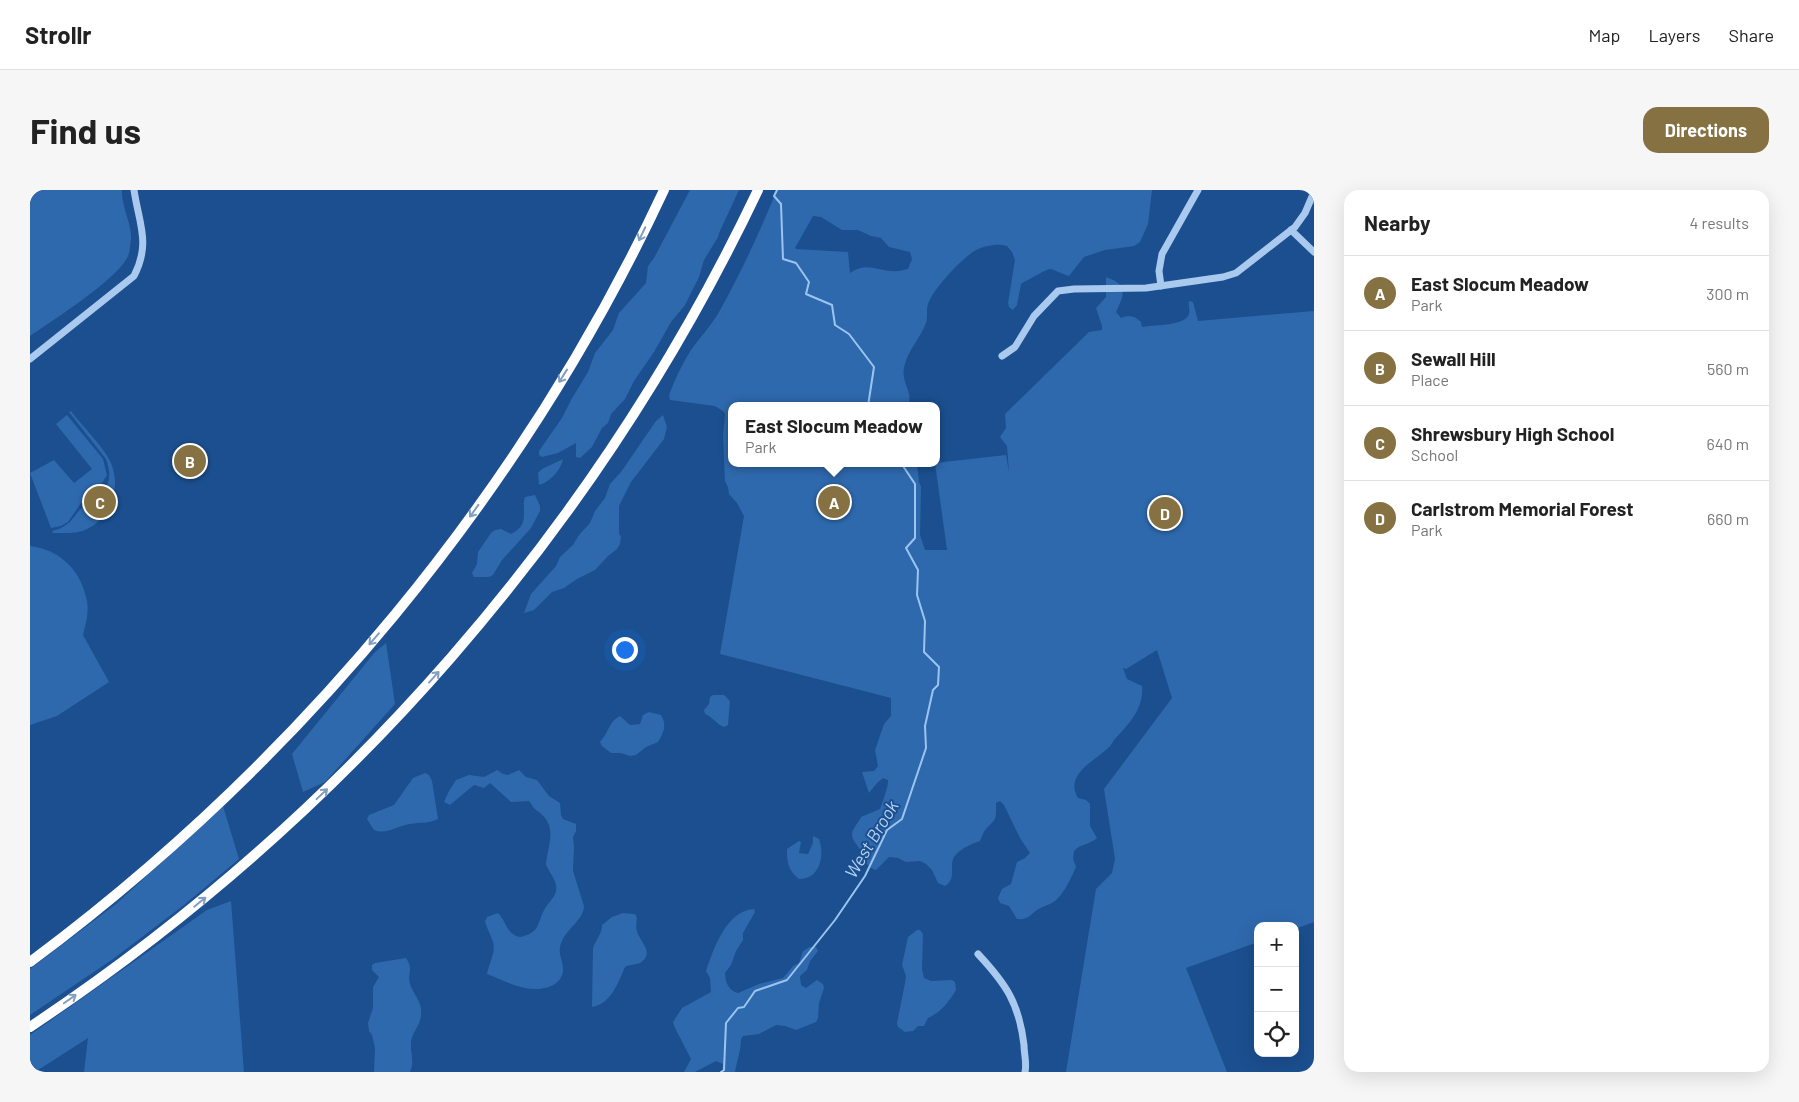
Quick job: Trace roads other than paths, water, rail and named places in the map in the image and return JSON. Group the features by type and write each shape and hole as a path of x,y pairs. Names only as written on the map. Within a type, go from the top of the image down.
{"highway":[{"path":"30,962 117,894 220,802 293,730 389,622 452,541 518,448 572,362 613,290 664,190"},
{"path":"30,1027 102,977 174,923 253,857 328,788 376,740 464,642 521,573 620,435 686,329 758,190"}],"street":[{"path":"30,359 134,276 141,263 143,248 134,190"},
{"path":"1161,286 1159,267 1162,254 1198,190"},
{"path":"1002,356 1015,346 1034,316 1058,291 1074,289 1137,289 1223,277 1236,273 1291,230 1305,213 1314,192"},
{"path":"1291,230 1314,252"},
{"path":"978,954 1001,979 1014,1003 1023,1035 1025,1072"}],"waterway":[{"name":"West Brook","path":"777,190 774,196 781,204 783,259 796,263 809,282 806,294 832,305 835,325 849,334 874,367 869,402"},
{"name":"West Brook","path":"721,1072 724,1070 726,1023 738,1008 744,1007 755,991 787,980 835,920 865,876 887,830 902,819 926,748 925,726 933,690 938,685 939,667 924,652 925,621 917,595 918,570 906,548 915,538 915,484 904,467"}],"place":[{"name":"Sewall Hill","path":"190,461"},
{"name":"Shrewsbury High School","path":"100,502"},
{"name":"East Slocum Meadow","path":"834,502"},
{"name":"Carlstrom Memorial Forest","path":"1165,513"}]}
